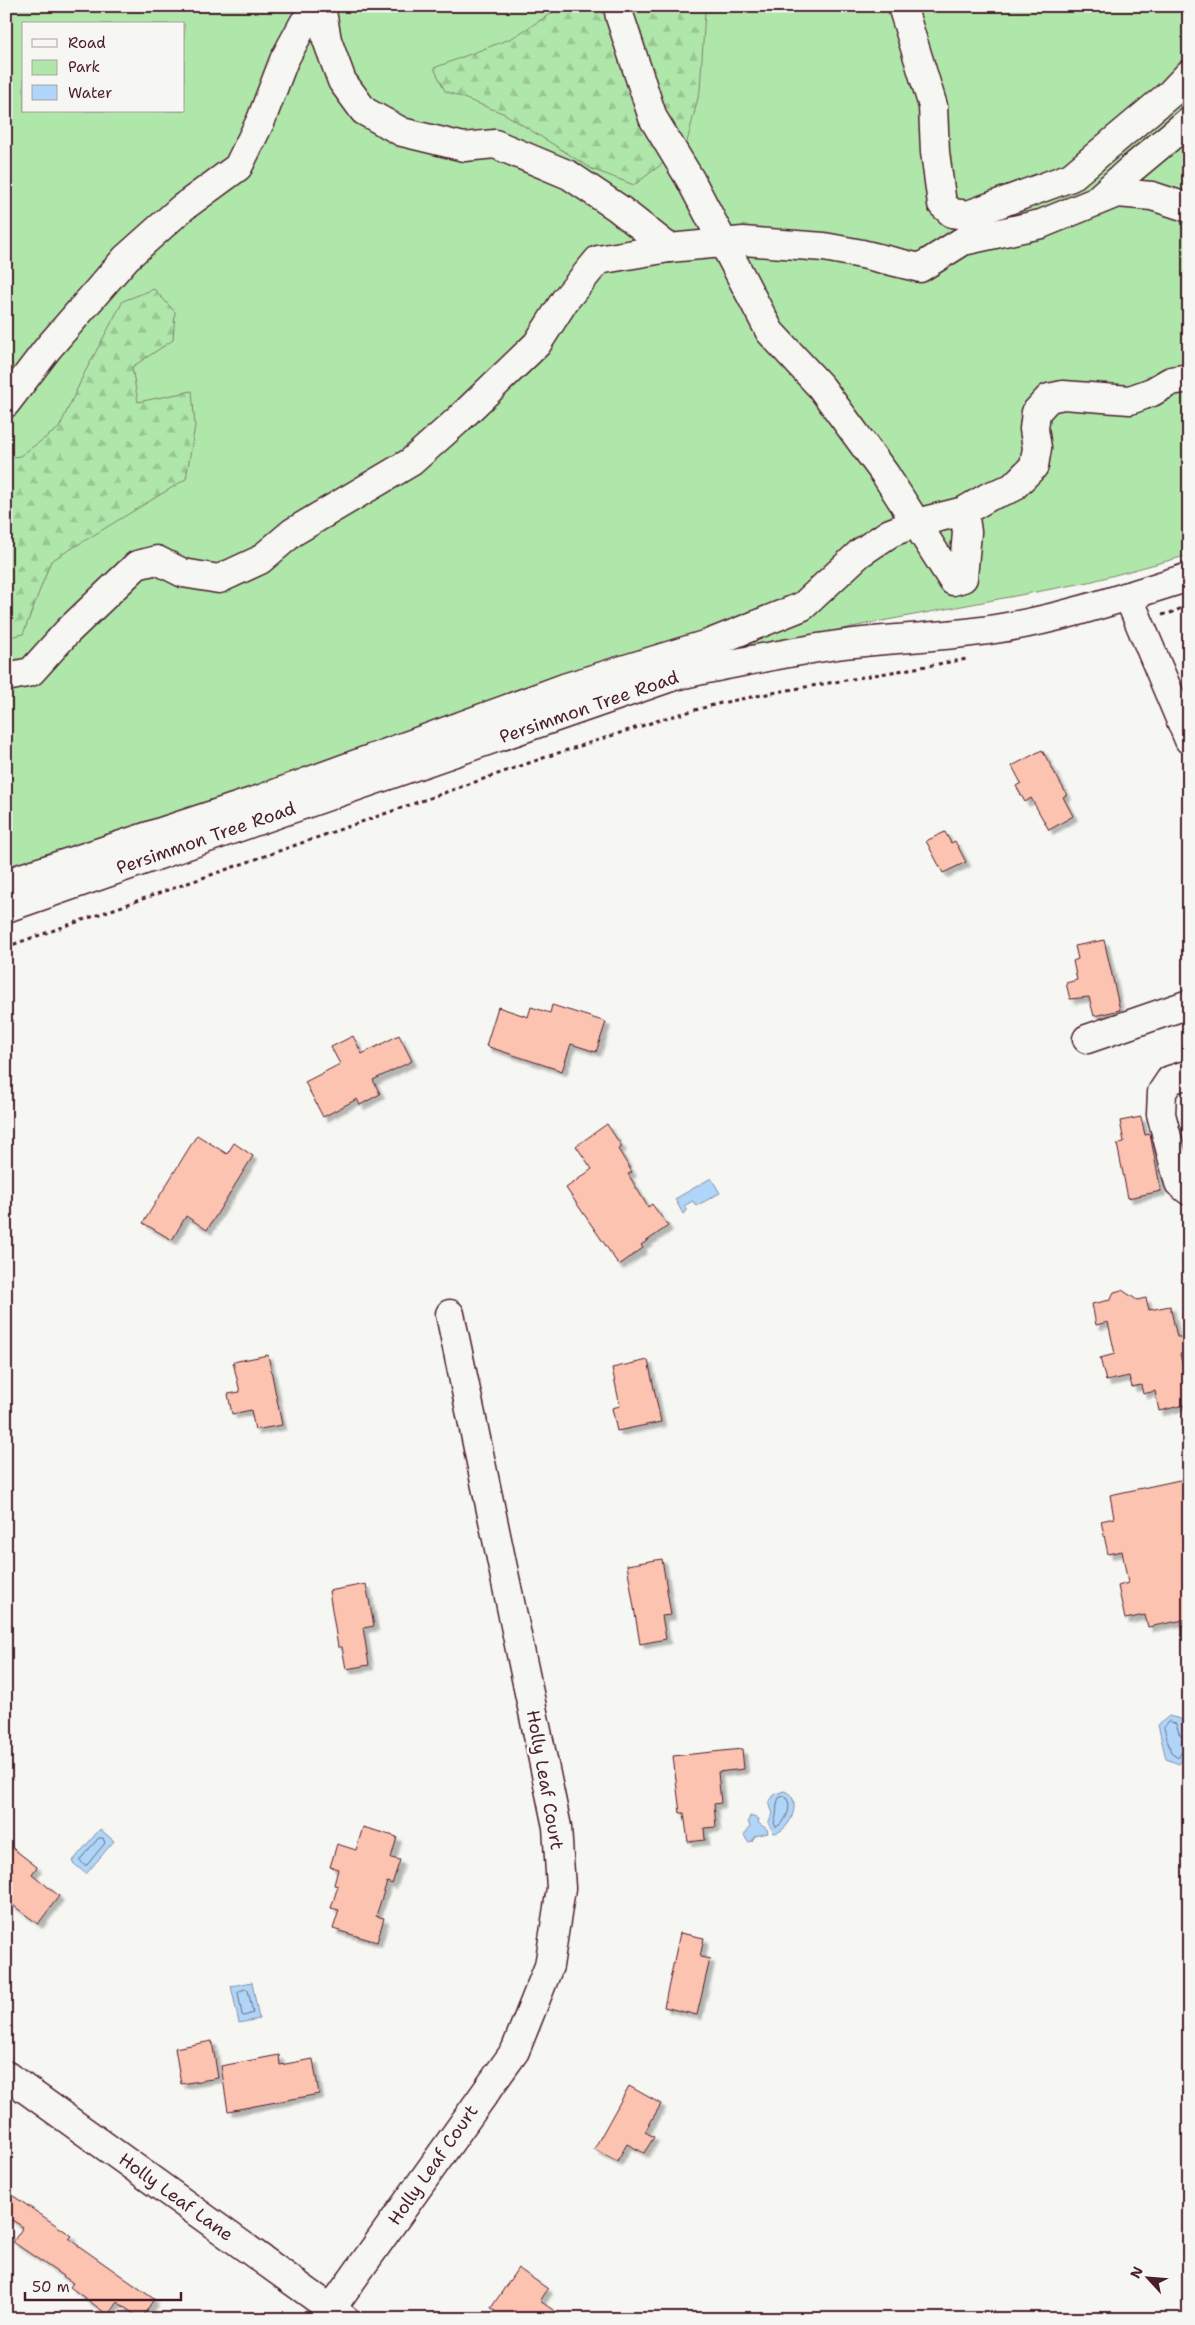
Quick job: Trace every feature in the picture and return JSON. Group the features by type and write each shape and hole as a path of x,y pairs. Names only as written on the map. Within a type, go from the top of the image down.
{"street":[{"path":"321,6 327,40 342,82 364,110 402,132 464,146 495,144 569,175 618,208 669,248"},
{"path":"6,404 48,348 126,258 182,208 238,167 261,120 284,60 304,23 321,6"},
{"path":"618,6 653,118 690,179 770,332 820,387 885,474 953,580 963,578 967,532 964,510"},
{"path":"902,6 933,106 935,152 942,204 952,213 968,215 1071,177 1170,93 1189,74"},
{"path":"1098,200 1129,171 1189,121"},
{"path":"6,677 31,672 67,632 137,565 157,560 183,573 219,578 260,560 293,532 411,462 457,421 537,344 565,300 598,260 669,248 743,241 824,247 920,268 963,240 1041,224 1117,193 1143,195 1189,208"},
{"path":"6,883 261,799 567,687 711,643 803,606 860,553 890,533 916,523 964,510 990,496 1012,488 1034,466 1038,448 1034,428 1036,412 1048,398 1063,395 1130,400 1152,392 1171,381 1189,378"},
{"name":"Persimmon Tree Road","path":"6,908 674,676 749,660 845,644 946,636 997,629 1102,604 1189,577"},
{"path":"1128,596 1140,620 1189,740"},
{"path":"1087,1039 1189,1004"},
{"path":"1189,1074 1170,1080 1162,1092 1161,1114 1178,1183 1189,1191"},
{"name":"Holly Leaf Court","path":"333,2315 515,2051 550,1966 561,1888 557,1827 450,1314"},
{"name":"Holly Leaf Lane","path":"6,2076 333,2315"}],"path":[{"path":"1140,620 1168,615 1189,603"},
{"path":"6,947 537,761 666,718 722,703 777,692 974,657"}],"green space":[{"path":"6,6 1189,6 1189,555 1089,582 866,624 662,669 6,898"},
{"path":"563,6 702,6 705,11 700,90 686,146 634,185 592,169 505,114 445,91 434,68 512,38"},
{"path":"154,289 175,312 173,340 132,367 138,402 192,391 195,426 186,479 51,561 23,634 6,638 6,458 20,456 59,428 85,372 123,301"}],"water":[{"path":"711,1178 720,1193 696,1206 693,1201 684,1206 687,1211 683,1214 675,1199"},
{"path":"1169,1716 1181,1719 1183,1731 1186,1732 1188,1753 1179,1764 1166,1759 1158,1725"},
{"path":"784,1791 790,1794 793,1800 793,1814 786,1827 774,1833 768,1823 773,1814 769,1802 775,1794"},
{"path":"750,1816 759,1819 758,1823 767,1829 768,1833 755,1836 752,1841 748,1842 744,1835 750,1827 748,1821"},
{"path":"100,1829 114,1841 86,1874 72,1862"},
{"path":"252,1982 259,2019 239,2023 231,1986"}],"building":[{"path":"1042,750 1067,795 1063,797 1073,816 1049,830 1031,798 1025,802 1016,786 1021,783 1012,766"},
{"path":"945,832 951,843 955,841 966,862 943,873 926,841"},
{"path":"1104,940 1120,1010 1094,1016 1089,997 1070,999 1066,983 1077,980 1073,961 1078,959 1075,946"},
{"path":"552,1005 606,1022 596,1052 571,1044 562,1071 486,1046 498,1007 528,1017 531,1007 550,1013"},
{"path":"399,1035 412,1061 373,1080 380,1094 360,1105 357,1099 323,1117 305,1082 340,1064 331,1047 353,1036 362,1054"},
{"path":"1141,1117 1145,1135 1150,1134 1161,1191 1128,1198 1117,1144 1124,1142 1120,1121"},
{"path":"607,1124 622,1147 618,1149 632,1172 628,1174 648,1207 652,1204 668,1226 641,1245 643,1248 619,1265 566,1188 592,1169 576,1146"},
{"path":"197,1135 227,1154 234,1143 253,1156 207,1230 186,1216 172,1240 143,1223"},
{"path":"1122,1290 1137,1300 1146,1298 1149,1310 1170,1306 1177,1337 1181,1337 1185,1353 1180,1354 1189,1391 1189,1404 1159,1411 1155,1391 1143,1394 1141,1385 1132,1387 1129,1376 1106,1381 1100,1358 1115,1354 1108,1322 1096,1325 1092,1304 1110,1300 1114,1292"},
{"path":"268,1355 282,1425 255,1430 251,1410 232,1414 228,1394 240,1392 233,1362"},
{"path":"648,1360 661,1422 617,1431 612,1408 620,1406 612,1368"},
{"path":"1189,1478 1189,1619 1148,1627 1145,1615 1125,1619 1118,1586 1128,1583 1122,1551 1108,1554 1101,1521 1114,1518 1110,1495"},
{"path":"662,1559 671,1615 662,1616 666,1639 640,1644 627,1565"},
{"path":"366,1584 374,1626 363,1628 369,1665 346,1669 342,1647 338,1647 329,1591"},
{"path":"742,1749 744,1769 718,1772 721,1803 714,1804 716,1827 704,1828 705,1840 688,1842 684,1813 680,1813 673,1756"},
{"path":"363,1827 397,1837 391,1858 400,1860 392,1884 387,1882 376,1916 384,1918 377,1942 333,1929 339,1910 331,1908 338,1886 334,1885 338,1869 330,1867 337,1844 356,1850"},
{"path":"6,1843 37,1867 32,1874 59,1896 38,1924 6,1900"},
{"path":"680,1933 704,1938 700,1957 710,1959 697,2015 664,2007"},
{"path":"212,2041 218,2078 181,2084 175,2048"},
{"path":"279,2055 280,2065 313,2059 319,2094 228,2111 221,2066"},
{"path":"629,2086 661,2104 645,2132 654,2137 644,2153 627,2144 617,2161 594,2149"},
{"path":"6,2191 72,2236 69,2239 154,2299 141,2319 117,2302 108,2315 70,2287 73,2283 13,2242 23,2227 6,2216"},
{"path":"518,2268 548,2289 540,2301 566,2319 489,2319 495,2310 491,2308"}]}
